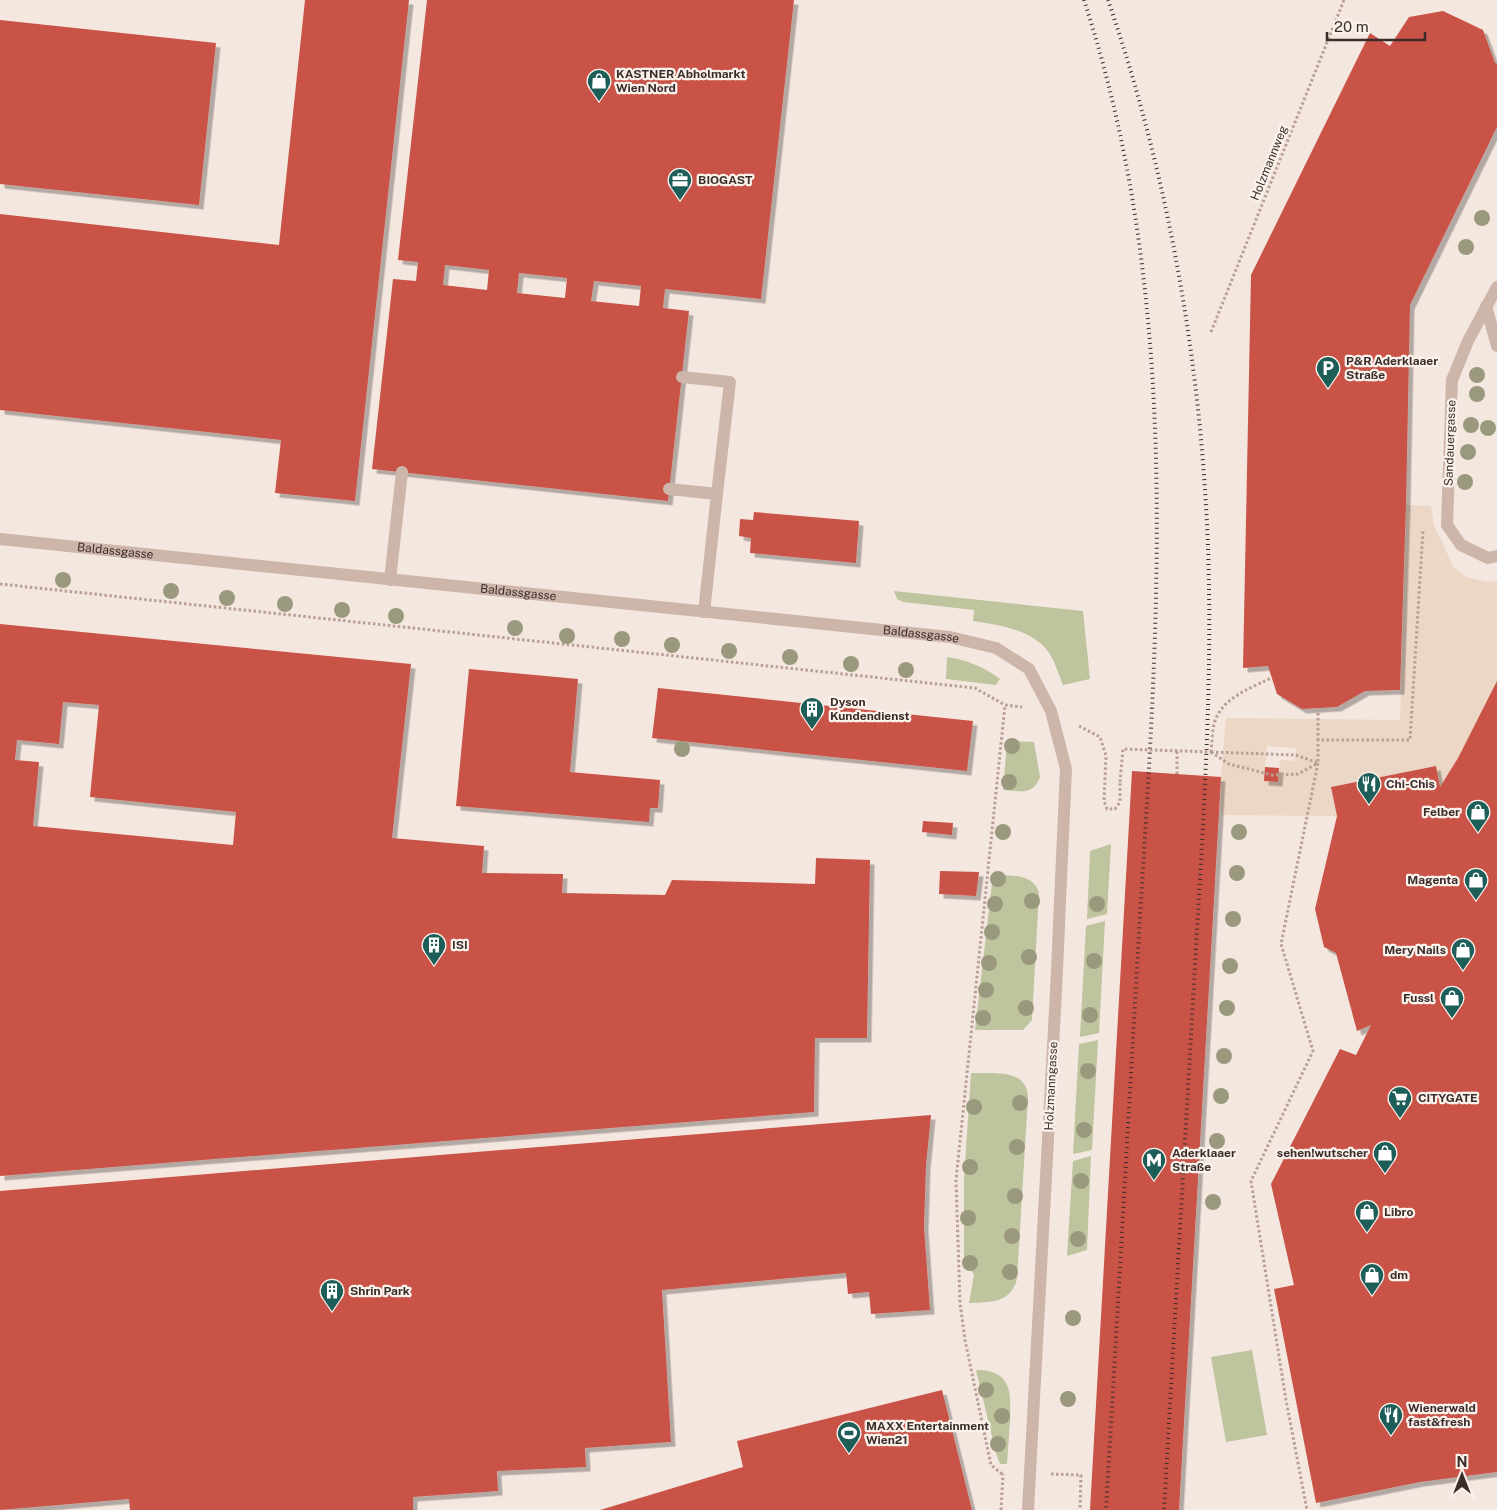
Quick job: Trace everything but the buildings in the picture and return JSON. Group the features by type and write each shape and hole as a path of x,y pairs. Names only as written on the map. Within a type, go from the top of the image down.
{"street":[{"name":"Sandauergasse","path":"1497,287 1468,341 1452,380 1447,525 1461,545 1488,558 1497,556"},
{"path":"1486,306 1497,346"},
{"path":"682,377 730,382 704,612"},
{"path":"390,580 402,472"},
{"path":"669,489 717,494"},
{"name":"Baldassgasse","path":"0,540 950,637 996,648 1029,669"},
{"name":"Holzmanngasse","path":"1028,1510 1066,769 1051,711 1029,669"}],"path":[{"name":"Holzmannweg","path":"1211,332 1344,0"},
{"path":"1318,740 1410,740 1423,525"},
{"path":"0,584 975,688 1005,705 1051,711 1100,737 1106,756 1104,801 1107,809 1115,809 1120,802 1123,749 1296,755 1318,763"},
{"path":"1211,752 1214,724 1222,708 1237,696 1271,678"},
{"path":"1002,1474 991,1465 965,1340 960,1303 956,1180 1005,705"},
{"path":"1307,1510 1286,1400 1251,1181 1313,1052 1281,944 1318,763 1318,708"},
{"path":"1176,774 1177,751"},
{"path":"1211,752 1229,764 1272,775 1298,774 1318,763"},
{"path":"1080,1510 1081,1491"}],"green space":[{"path":"894,591 1083,611 1090,679 1063,685 1051,656 1036,640 1016,630 973,621 974,610 903,602 897,599"},
{"path":"947,657 975,665 1000,679 996,685 946,679"},
{"path":"1007,741 1034,742 1040,777 1030,790 1003,790"},
{"path":"1111,844 1107,914 1087,919 1090,851"},
{"path":"993,875 1014,876 1026,879 1036,886 1039,892 1032,1020 1023,1030 975,1030"},
{"path":"1105,921 1099,1033 1080,1037 1086,926"},
{"path":"1098,1040 1092,1150 1073,1154 1079,1044"},
{"path":"971,1073 998,1073 1015,1077 1022,1081 1028,1097 1017,1279 1009,1293 998,1300 969,1303 974,1275 964,1258 964,1179"},
{"path":"1091,1156 1087,1250 1067,1256 1073,1161"},
{"path":"1252,1350 1267,1435 1226,1442 1211,1357"},
{"path":"976,1370 997,1374 1003,1378 1007,1385 1010,1410 1007,1464 1000,1464 996,1453"}],"shaded area":[{"path":"1406,505 1431,506 1434,525 1454,568 1466,577 1487,582 1497,581 1497,681 1458,758 1440,787 1436,766 1332,787 1337,816 1221,815 1221,777 1226,718 1400,720","holes":["1267,746 1296,748 1295,761 1280,760 1278,782 1264,781"]}],"railway":[{"path":"1084,0 1115,111 1136,222 1149,334 1156,447 1157,559 1154,673 1106,1510"},
{"path":"1108,0 1148,133 1178,270 1198,408 1208,547 1209,656 1206,765 1164,1510"}],"place":[{"name":"KASTNER Abholmarkt Wien Nord","path":"599,102"},
{"name":"BIOGAST","path":"680,201"},
{"name":"P&R Aderklaaer Straße","path":"1328,389"},
{"name":"Dyson Kundendienst","path":"812,730"},
{"name":"Chi-Chis","path":"1369,805"},
{"name":"Felber","path":"1478,833"},
{"name":"Magenta","path":"1476,901"},
{"name":"ISI","path":"434,966"},
{"name":"Mery Nails","path":"1463,971"},
{"name":"Fussl","path":"1452,1019"},
{"name":"CITYGATE","path":"1400,1119"},
{"name":"sehen!wutscher","path":"1385,1174"},
{"name":"Aderklaaer Straße","path":"1154,1181"},
{"name":"Libro","path":"1367,1233"},
{"name":"dm","path":"1372,1296"},
{"name":"Shrin Park","path":"332,1312"},
{"name":"Wienerwald fast&fresh","path":"1391,1436"},
{"name":"MAXX Entertainment Wien21","path":"849,1454"}]}
